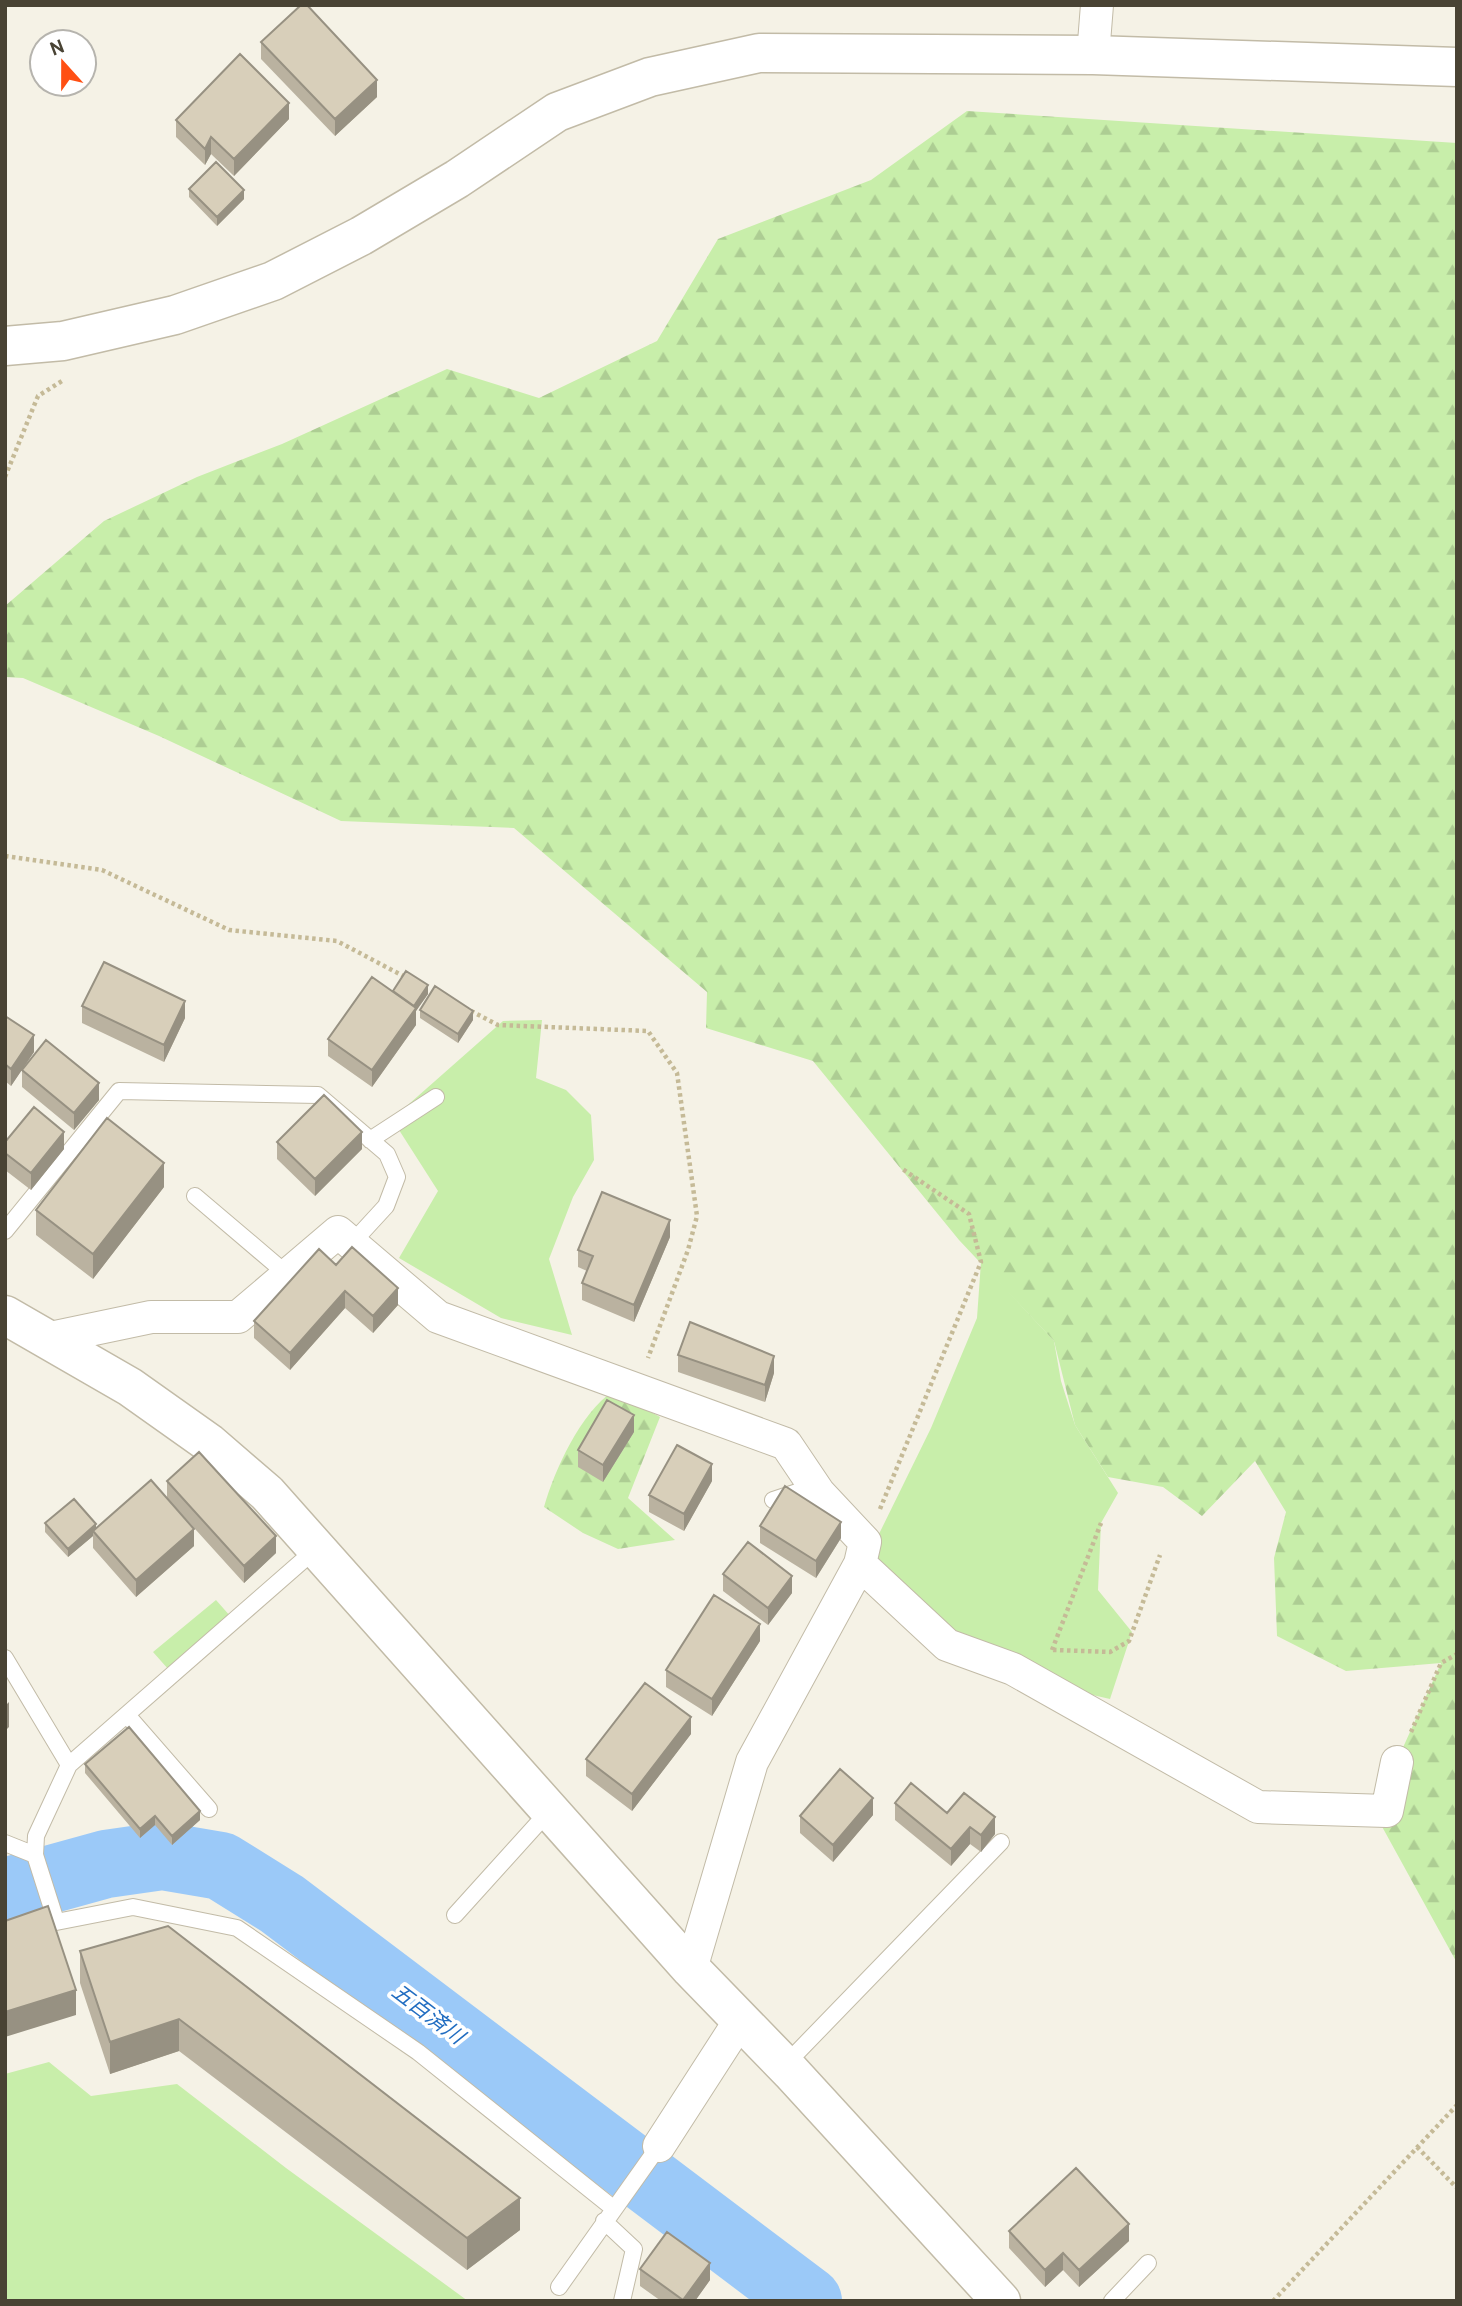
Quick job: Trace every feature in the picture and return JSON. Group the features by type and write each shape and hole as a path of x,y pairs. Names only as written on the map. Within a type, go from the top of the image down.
{"street":[{"path":"1093,55 1097,5"},
{"path":"5,346 63,341 162,318 273,281 385,222 557,112 650,78 759,53 1093,55 1457,68"},
{"path":"46,1339 151,1317 238,1317 338,1232 438,1317 786,1444 863,1553 947,1644 1036,1682 1258,1807 1387,1811 1397,1762"},
{"path":"5,1315 130,1387 209,1443 267,1493 691,1969 785,2065 1001,2301"},
{"path":"691,1969 752,1762 863,1553"},
{"path":"659,2146 741,2019"}],"lane":[{"path":"5,1231 119,1091 318,1096 387,1154 397,1177 386,1206 352,1243"},
{"path":"370,1140 436,1097"},
{"path":"195,1196 288,1275"},
{"path":"773,1500 815,1486"},
{"path":"55,1914 35,1855 36,1836 69,1765 316,1549"},
{"path":"5,1658 69,1765"},
{"path":"127,1715 209,1809"},
{"path":"455,1915 550,1811"},
{"path":"785,2065 1001,1842"},
{"path":"5,1843 35,1855"},
{"path":"5,1932 55,1914 134,1907 237,1928 418,2052 608,2214 634,2249 622,2301"},
{"path":"559,2287 608,2214 659,2146"},
{"path":"1112,2301 1148,2263"}],"path":[{"path":"5,477 38,396 72,376"},
{"path":"5,856 102,870 229,930 337,941 412,980"},
{"path":"461,1006 498,1025 648,1031 677,1073 697,1216 688,1250 638,1388"},
{"path":"863,1553 913,1436 981,1262 969,1214 901,1168"},
{"path":"1036,1682 1052,1650 1101,1524"},
{"path":"1052,1650 1111,1652 1129,1641 1160,1555"},
{"path":"1397,1762 1441,1663 1457,1654"},
{"path":"1273,2301 1457,2105"},
{"path":"1417,2147 1457,2188"}],"green space":[{"path":"967,111 1457,143 1457,1963 1374,1812 1441,1663 1346,1671 1277,1636 1274,1558 1286,1512 1255,1461 1202,1516 1163,1487 1108,1477 1075,1425 1054,1341 959,1240 813,1061 706,1028 707,992 514,828 341,821 159,736 23,678 5,677 5,606 104,521 197,477 282,444 447,369 539,398 657,341 718,239 871,180"},
{"path":"542,1020 536,1078 566,1090 591,1115 594,1160 573,1197 549,1259 572,1335 501,1318 399,1258 438,1191 392,1119 503,1021"},
{"path":"981,1262 1054,1341 1061,1381 1075,1425 1118,1493 1101,1523 1098,1590 1132,1632 1110,1699 1036,1682 947,1645 876,1557 878,1536 931,1428 977,1318"},
{"path":"613,1391 660,1417 628,1498 675,1540 618,1549 583,1533 544,1507 570,1443 590,1413"},
{"path":"216,1600 231,1617 169,1670 153,1652"},
{"path":"49,2062 91,2096 177,2084 286,2168 468,2301 5,2301 5,2074"}],"building":[{"path":"301,5 307,5 377,80 335,119 261,42"},
{"path":"240,54 289,103 234,159 211,137 205,149 176,120"},
{"path":"216,162 244,190 217,217 189,189"},
{"path":"104,962 185,1001 164,1045 82,1006"},
{"path":"406,971 428,985 414,1006 393,991"},
{"path":"372,977 416,1008 372,1070 328,1039"},
{"path":"435,986 473,1011 458,1034 420,1010"},
{"path":"5,1016 34,1035 11,1069 5,1064"},
{"path":"46,1040 99,1083 74,1113 22,1070"},
{"path":"324,1095 362,1132 315,1179 277,1142"},
{"path":"34,1107 64,1132 31,1173 5,1153 5,1142"},
{"path":"107,1118 164,1163 93,1254 36,1210"},
{"path":"602,1192 670,1220 634,1305 582,1283 593,1256 578,1250"},
{"path":"352,1247 398,1288 373,1316 345,1291 290,1353 254,1321 319,1249 336,1265"},
{"path":"690,1322 774,1356 765,1385 678,1355"},
{"path":"607,1400 634,1415 603,1465 578,1450"},
{"path":"677,1445 712,1464 684,1514 649,1495"},
{"path":"199,1452 276,1536 244,1566 167,1481"},
{"path":"151,1480 194,1529 136,1580 93,1531"},
{"path":"785,1486 841,1522 816,1561 760,1526"},
{"path":"74,1499 96,1524 68,1549 45,1523"},
{"path":"748,1542 792,1576 768,1608 723,1574"},
{"path":"714,1595 760,1624 712,1699 666,1670"},
{"path":"645,1683 691,1717 632,1794 586,1759"},
{"path":"129,1727 200,1811 172,1836 155,1816 140,1829 85,1764"},
{"path":"840,1769 873,1798 833,1845 800,1816"},
{"path":"911,1783 947,1813 964,1793 995,1817 981,1835 970,1827 951,1849 895,1803"},
{"path":"48,1906 76,1990 5,2012 5,1921"},
{"path":"168,1926 520,2198 467,2238 179,2019 110,2042 80,1951"},
{"path":"1076,2168 1129,2224 1079,2270 1063,2253 1045,2270 1009,2231"},
{"path":"667,2232 710,2263 683,2300 640,2269"}],"waterway":[{"name":"五百済川","path":"5,1892 106,1864 162,1856 221,1866 282,1904 808,2301"}]}
